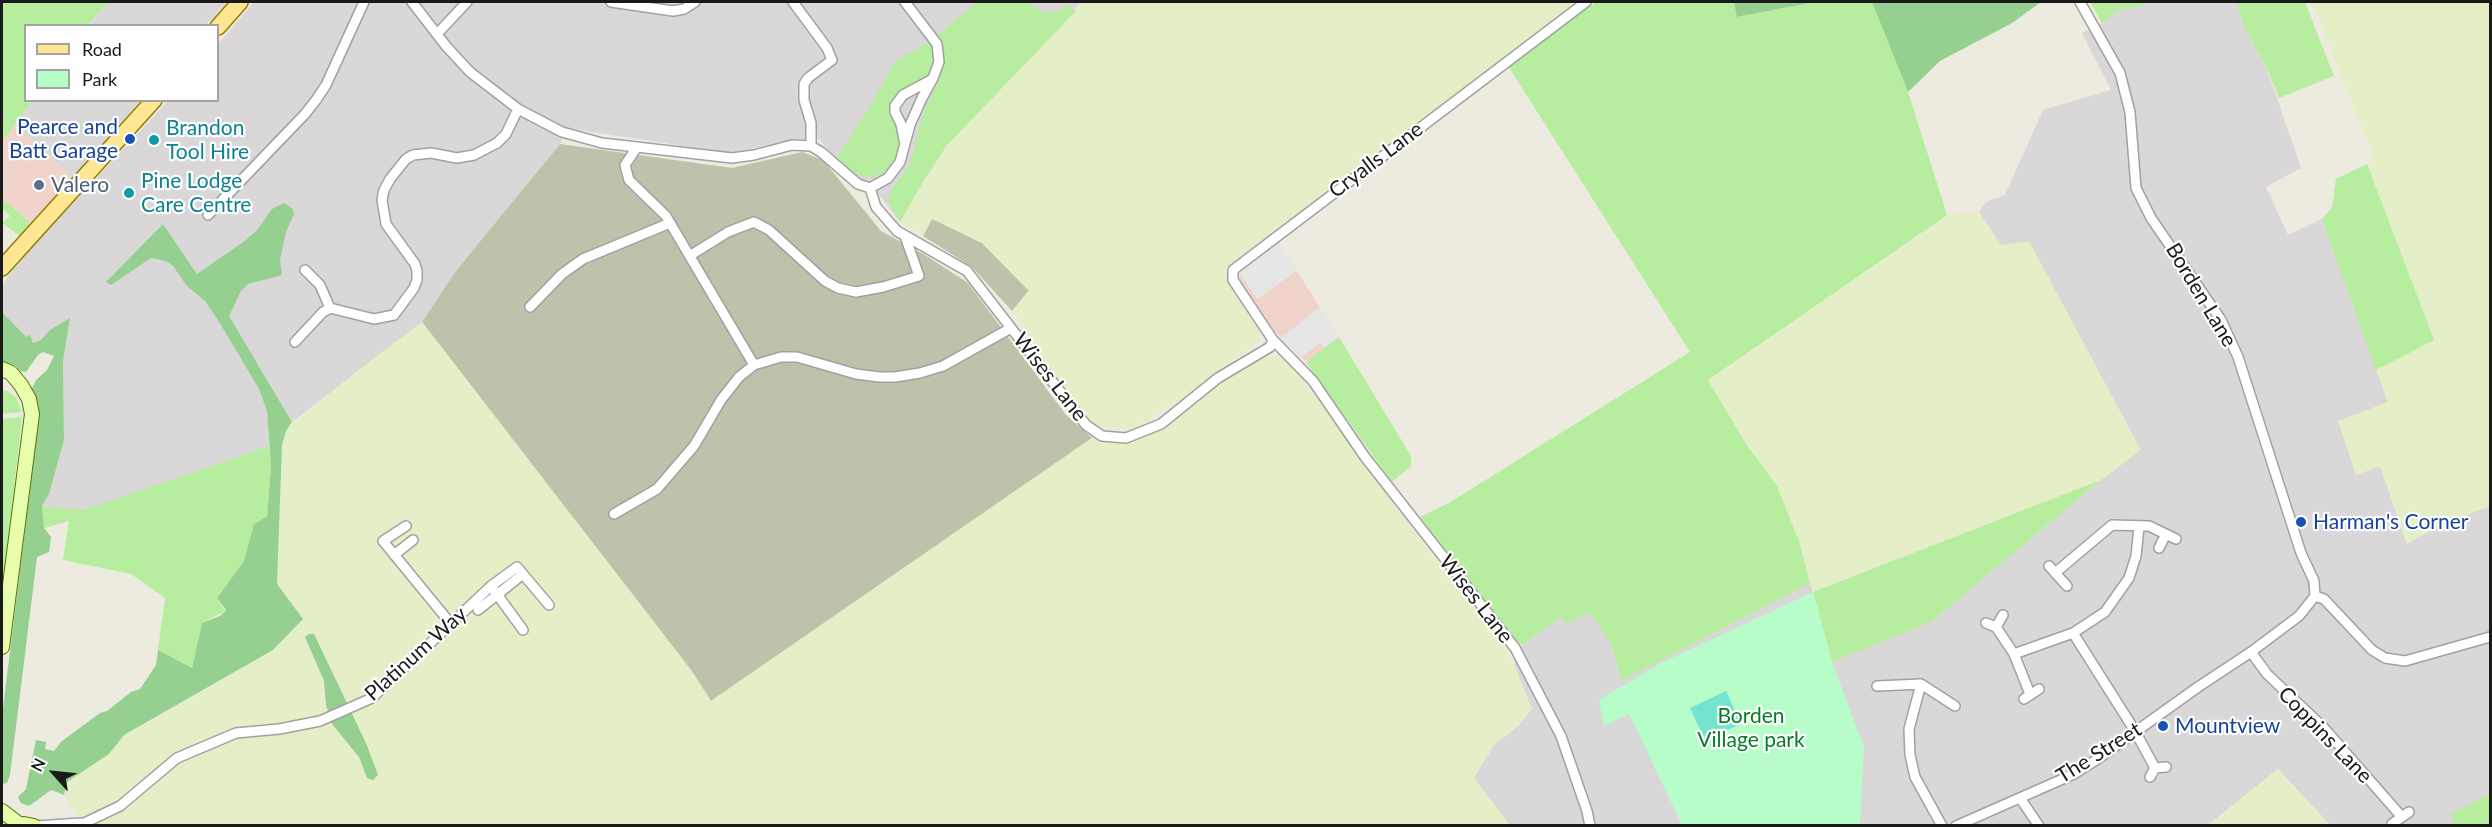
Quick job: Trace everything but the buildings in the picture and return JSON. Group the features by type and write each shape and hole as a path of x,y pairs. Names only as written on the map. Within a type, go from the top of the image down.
{"main road":[{"path":"219,26 240,2"},
{"path":"2,268 152,102"}],"street":[{"path":"208,215 316,100 326,85 363,2"},
{"path":"412,2 470,72 518,110 562,132 580,138 637,147 732,158 792,145 811,146 858,184 870,188 878,185 893,172 900,162 922,98 939,62 937,44 905,2"},
{"path":"437,34 467,2"},
{"path":"611,2 673,11 684,9 696,2"},
{"path":"793,2 827,48 832,60 808,78 804,84 804,100 811,123 811,146"},
{"name":"Cryalls Lane","path":"1273,340 1233,280 1233,270 1586,2"},
{"name":"Borden Lane","path":"2080,2 2120,73 2130,111 2136,188 2151,218 2221,320 2238,357 2301,553 2314,581 2315,596"},
{"path":"905,144 895,106 903,94 933,78"},
{"path":"295,342 323,312 330,308 375,319 394,315 414,288 417,271 415,264 386,225 382,200 390,178 406,159 413,155 431,153 457,158 474,155 490,147 506,134 518,110"},
{"path":"637,147 625,165 625,172 629,180 670,223 754,365"},
{"name":"Wises Lane","path":"870,188 876,207 897,231 967,271 1086,424 1102,436 1126,438 1161,424 1218,378 1270,347 1273,340 1299,364 1313,381 1365,457 1515,648 1561,736 1590,825"},
{"path":"691,255 728,232 754,222 769,230 825,280 838,288 856,292 919,276 905,236"},
{"path":"530,307 562,274 584,259 670,223"},
{"path":"306,270 320,285 330,308"},
{"path":"614,514 657,489 694,447 721,400 740,377 754,365 781,357 797,357 856,374 879,378 895,377 943,366 1011,328"},
{"path":"2,369 11,373 21,385 29,399 32,414 2,646"},
{"path":"2,379 17,382"},
{"path":"2067,586 2052,569 2112,525 2150,526 2176,539"},
{"path":"406,526 383,541 451,624"},
{"path":"2014,654 2073,633 2105,612 2129,578 2136,556 2139,527"},
{"path":"2159,548 2166,534"},
{"path":"394,555 413,540"},
{"name":"Platinum Way","path":"35,825 79,824 120,806 177,758 236,733 279,729 320,721 372,698 451,624 494,591 517,567 549,605"},
{"path":"478,610 494,591 518,578"},
{"path":"494,591 523,630"},
{"path":"2315,596 2324,599 2372,650 2385,658 2405,662 2490,638"},
{"name":"The Street","path":"1956,825 2074,774 2251,652 2299,616 2315,596"},
{"path":"1996,627 2003,615"},
{"path":"1986,623 1996,627 2014,654 2026,697 2039,689"},
{"path":"2073,633 2135,731 2152,773 2166,767"},
{"name":"Coppins Lane","path":"2251,652 2266,674 2323,727 2405,814 2392,824"},
{"path":"1877,686 1921,684 1955,706"},
{"path":"1921,684 1909,729 1910,755 1915,777 1942,825"},
{"path":"2020,798 2039,825"},
{"path":"2,811 18,825 35,825"}],"shaded area":[{"path":"109,2 227,2 207,24 90,24"},
{"path":"254,2 1081,2 947,145 900,222 880,196 836,159 819,139 796,139 730,153 566,128 560,144 455,272 422,322 292,422 257,363 163,224 157,231 193,289 205,301 219,322 259,389 267,411 269,446 84,510 42,506 49,493 64,440 63,362 70,318 41,340 31,344 2,312 2,288 8,276 45,233 167,102 219,102 219,43"},
{"path":"1081,2 1579,2 1498,64 1488,68 1478,80 1233,261 1224,273 1259,329 1260,341 1203,384 1134,429 1095,426 1064,388 1012,311 1029,290 982,243 932,219 923,236 900,222 947,145 1076,11"},
{"path":"2155,2 2236,2 2244,27 2268,72 2301,168 2266,187 2288,235 2322,219 2388,402 2356,475 2380,466 2407,544 2438,526 2490,506 2490,794 2452,814 2455,825 2330,825 2278,769 2208,825 1510,826 1473,778 1494,745 1518,726 1532,709 1514,665 1522,645 1561,617 1589,612 1611,644 1621,681 1810,583 1832,662 1931,622 2140,450 1979,212 1986,202 2005,195 2043,110 2111,90 2082,33 2102,23 2117,11"},
{"path":"2312,2 2490,2 2490,506 2438,526 2407,544 2380,466 2356,475 2338,421 2388,402 2376,370 2434,339 2367,164 2373,158 2369,145"},
{"path":"31,102 139,102 73,177 15,125"},
{"path":"15,125 73,177 30,223 2,198 2,142"},
{"path":"560,144 732,168 802,152 823,160 881,231 925,255 968,283 1066,415 1092,438 711,701 691,670 422,322 455,272"},
{"path":"1979,212 2001,245 2029,241 2141,450 2101,480 1813,592 1799,541 1777,486 1746,444 1708,380 1947,215"},
{"path":"932,218 982,243 1029,291 1012,311 972,267 923,236"},
{"path":"1279,243 1339,337 1306,362 1273,330 1239,284 1240,273"},
{"path":"1279,243 1297,271 1257,299 1240,273"},
{"path":"1320,307 1339,337 1324,348 1320,343 1302,357 1281,338"},
{"path":"422,322 691,670 711,701 1092,438 1118,444 1150,435 1231,372 1261,358 1271,356 1283,358 1292,365 1404,519 1505,648 1514,665 1532,709 1518,726 1494,745 1474,778 1510,825 84,826 64,795 67,782 109,754 124,735 138,726 154,720 273,650 302,619 277,584 282,445 286,429"},
{"path":"1726,691 1741,724 1705,740 1690,708"},
{"path":"2278,769 2330,825 2208,825"}],"green space":[{"path":"2,2 109,2 89,24 24,24 24,102 31,102 2,142"},
{"path":"978,2 1026,2 1046,13 1059,11 1065,5 1076,11 947,145 900,222 887,199 910,164 923,114 940,76 942,51 937,35"},
{"path":"1596,2 1734,2 1738,17 1815,2 1872,2 1908,92 1947,215 1708,380 1746,444 1777,486 1799,541 1810,583 1621,681 1611,644 1589,612 1567,624 1561,617 1522,645 1517,642 1420,517 1449,503 1690,352 1508,66"},
{"path":"1734,2 1815,2 1737,17"},
{"path":"1872,2 2041,2 2012,23 1940,61 1908,92"},
{"path":"2090,2 2155,2 2117,11 2102,23"},
{"path":"2236,2 2305,2 2334,76 2279,98 2268,71 2244,27"},
{"path":"930,41 937,61 929,76 897,97 890,109 899,126 902,149 893,167 883,175 881,172 871,178 856,174 836,159 895,62"},
{"path":"2367,164 2434,340 2376,370 2322,219 2332,208 2336,179"},
{"path":"2,198 30,223 20,236 2,223 10,216 2,208"},
{"path":"284,203 293,209 294,214 286,232 280,260 282,275 248,284 241,291 229,316 292,422 286,431 282,445 277,584 303,619 273,650 124,735 109,754 67,782 64,795 51,790 29,806 21,803 18,797 26,789 36,740 46,742 45,749 54,751 62,741 100,713 107,711 131,692 140,689 156,665 158,650 192,668 202,623 220,616 226,610 217,598 244,561 254,524 267,517 271,467 267,411 259,389 205,301 187,286 173,266 166,261 151,258 111,285 106,282 163,224 197,274 246,240 257,230 272,209"},
{"path":"2,312 26,337 30,335 33,343 41,340 50,330 70,318 63,362 64,440 49,494 42,506 44,528 51,537 49,552 37,557 10,775 7,783 2,784 2,716 39,416 32,388 36,380 47,370 54,356 43,352 38,355 26,372 2,362"},
{"path":"1339,337 1411,456 1411,466 1392,482 1306,362"},
{"path":"6,390 16,397 22,412 2,414 2,391"},
{"path":"22,417 2,597 2,419"},
{"path":"269,446 271,467 267,518 254,525 244,561 217,598 225,611 202,623 192,668 158,650 165,598 131,574 63,560 69,521 44,528 42,506 84,510"},
{"path":"2101,480 1931,622 1832,662 1813,592"},
{"name":"Borden Village park","path":"1813,592 1832,662 1864,747 1860,825 1682,825 1629,714 1604,726 1599,700 1661,663"},
{"path":"314,634 366,743 378,775 373,780 367,778 359,757 332,724 326,705 324,681 305,637"},
{"path":"2490,794 2490,825 2455,825 2451,814"}],"place":[{"name":"Pearce and Batt Garage","path":"130,139"},
{"name":"Brandon Tool Hire","path":"154,140"},
{"name":"Valero","path":"39,185"},
{"name":"Pine Lodge Care Centre","path":"129,193"},
{"name":"Harman's Corner","path":"2301,522"},
{"name":"Mountview","path":"2163,726"}]}
